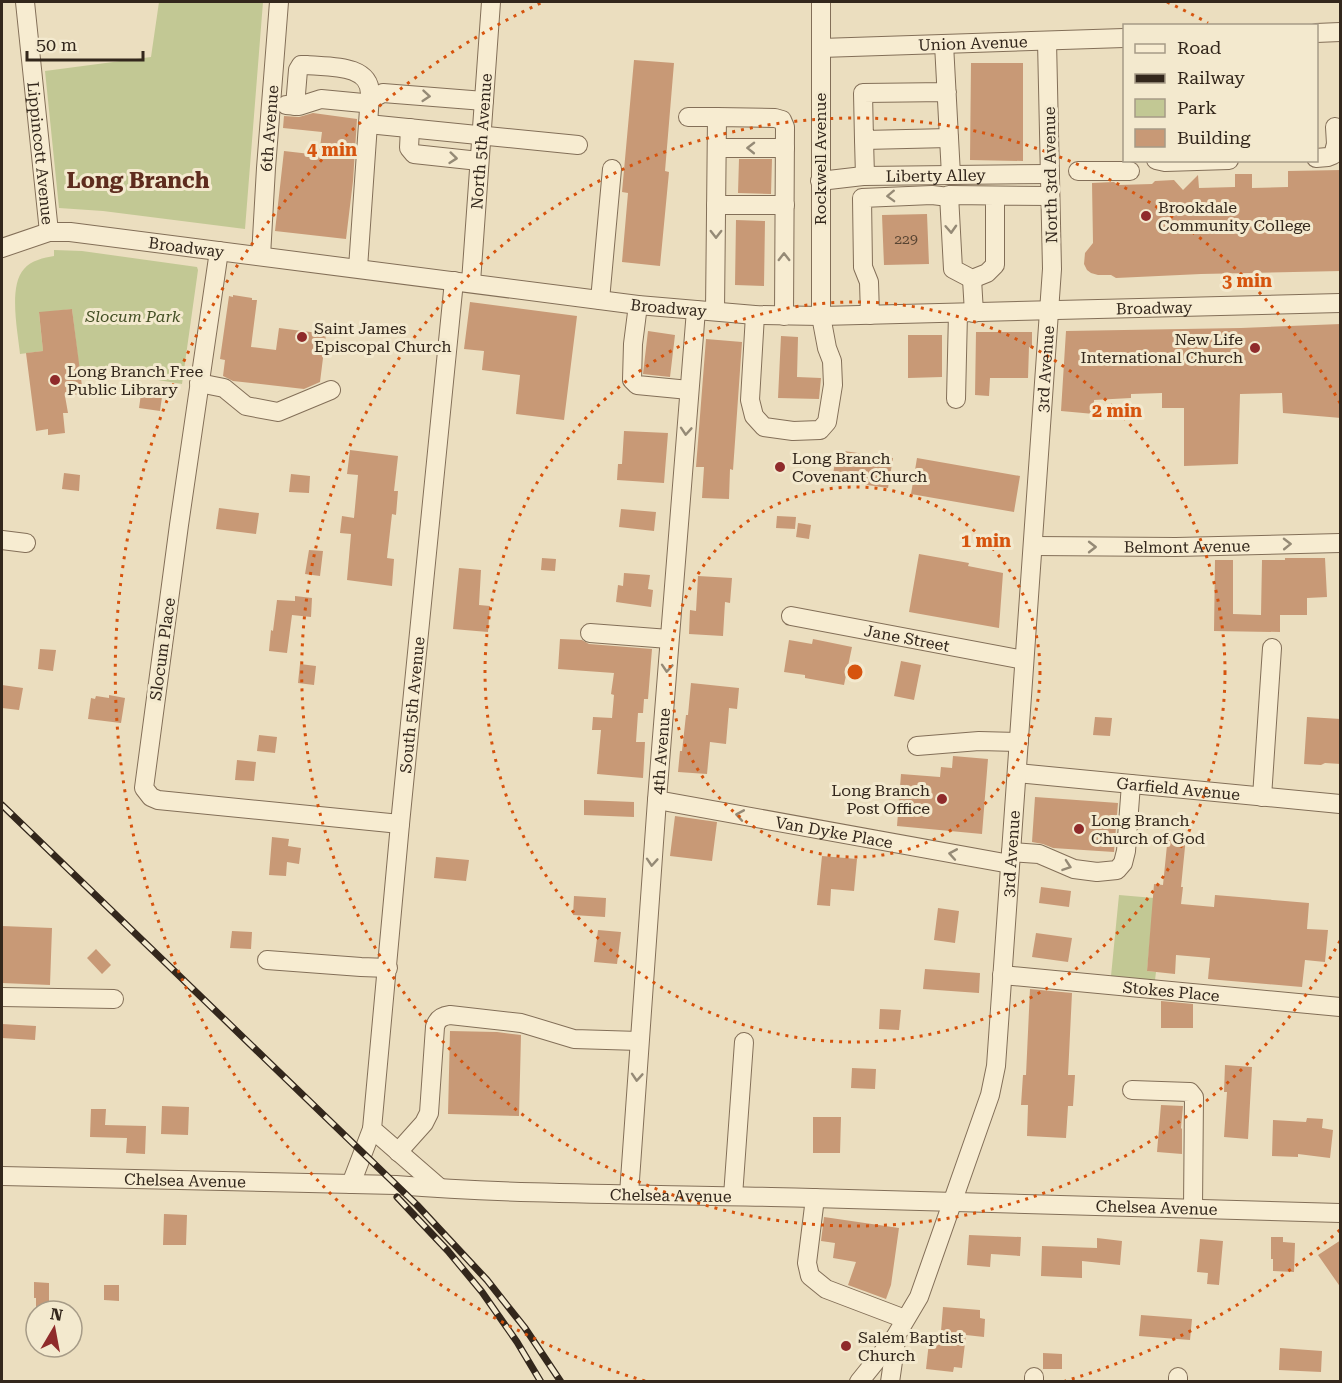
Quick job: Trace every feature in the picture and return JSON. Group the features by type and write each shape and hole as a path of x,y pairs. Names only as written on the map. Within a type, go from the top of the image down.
{"street":[{"name":"Lippincott Avenue","path":"25,2 49,232"},
{"name":"6th Avenue","path":"261,256 279,2"},
{"name":"North 5th Avenue","path":"462,281 479,161 491,2"},
{"name":"Rockwell Avenue","path":"755,315 750,400 754,416 764,427 794,431 819,430 827,422 833,385 832,361 826,348 821,316 821,2"},
{"path":"1318,33 1341,32"},
{"name":"Union Avenue","path":"821,48 1123,38"},
{"name":"North 3rd Avenue","path":"1047,41 1052,269 1050,310"},
{"path":"944,44 951,175"},
{"path":"295,106 298,69 304,64 350,70 362,74 369,84 370,100 358,268"},
{"path":"864,176 863,93 947,92"},
{"path":"271,104 302,106 321,99 356,103 370,100 383,93 484,101"},
{"path":"688,117 776,118 782,120 786,126 784,316"},
{"path":"715,311 717,117"},
{"path":"368,124 578,145"},
{"path":"1318,158 1333,155 1336,144 1335,127"},
{"path":"410,128 409,148 414,154 479,161"},
{"path":"864,140 949,138"},
{"path":"717,148 785,148"},
{"path":"600,300 612,169"},
{"path":"1078,171 1130,171"},
{"name":"Liberty Alley","path":"820,181 864,176 1050,174"},
{"path":"870,315 869,282 863,267 862,198 932,195 949,197 949,195 1050,196"},
{"path":"949,197 953,269 972,279 987,273 995,265 995,196"},
{"path":"716,205 785,205"},
{"name":"Broadway","path":"2,248 49,232 80,234 638,305 755,315 870,315 1341,303"},
{"name":"Slocum Place","path":"219,251 177,536 144,788 151,797 158,800 400,824"},
{"path":"956,399 972,279"},
{"name":"South 5th Avenue","path":"351,1184 372,1129 400,824 462,281"},
{"path":"638,305 633,344 632,380 637,385 689,390"},
{"name":"4th Avenue","path":"629,1194 669,639 696,310"},
{"name":"3rd Avenue","path":"890,1382 901,1327 919,1297 990,1095 996,1066 1050,310"},
{"path":"199,383 224,388 246,406 278,412 331,390"},
{"path":"2,540 26,543"},
{"name":"Belmont Avenue","path":"1034,546 1176,547 1341,543"},
{"name":"Jane Street","path":"791,616 1024,660"},
{"path":"590,633 669,639"},
{"path":"1262,797 1272,648"},
{"path":"917,746 979,741 1019,742"},
{"name":"Garfield Avenue","path":"1017,773 1341,804"},
{"name":"Van Dyke Place","path":"657,800 1011,858 1039,854 1074,869 1097,872 1117,870 1124,863 1131,784"},
{"path":"267,960 388,968"},
{"name":"Stokes Place","path":"1002,975 1341,1007"},
{"path":"2,997 114,999"},
{"path":"398,1152 427,1117 435,1027 439,1018 444,1016 522,1023 574,1039 639,1041"},
{"path":"733,1196 744,1042"},
{"path":"1131,1090 1190,1092 1194,1097 1193,1208"},
{"path":"372,1129 440,1188"},
{"name":"Chelsea Avenue","path":"2,1176 396,1185 629,1194 1341,1213"},
{"path":"815,1198 807,1263 810,1276 826,1289 901,1327 860,1382"}],"green space":[{"path":"159,2 263,2 245,229 103,211 59,208 45,71 151,57"},
{"name":"Slocum Park","path":"54,250 82,251 197,267 182,384 79,367 72,309 39,313 43,351 20,354 15,310 16,286 19,277 30,263 54,256"},
{"path":"1119,895 1154,898 1147,971 1156,972 1155,980 1111,976"}],"building":[{"path":"634,60 674,63 665,171 669,172 660,266 622,262 628,193 622,192"},
{"path":"971,63 1023,63 1023,161 970,160"},
{"path":"313,113 357,119 346,239 275,231 284,151 319,155 322,132 283,128 284,116 299,117"},
{"path":"739,159 772,159 771,194 738,193"},
{"path":"1341,170 1341,271 1116,278 1111,275 1091,273 1084,264 1085,253 1093,243 1092,183 1152,184 1155,181 1174,180 1183,190 1198,175 1199,188 1235,187 1235,174 1252,174 1252,188 1288,187 1288,171"},
{"path":"927,214 929,264 884,265 882,215"},
{"path":"736,220 765,221 764,286 735,285"},
{"name":"Saint James Episcopal Church","path":"233,295 257,300 251,347 276,350 279,328 326,334 320,382 304,389 233,381 223,376 225,360 220,359 229,296 233,297"},
{"path":"470,302 577,316 564,420 516,414 520,375 482,370 484,351 464,349"},
{"name":"Long Branch Free Public Library","path":"72,309 83,394 65,396 68,413 63,413 65,433 48,435 48,429 36,431 26,353 43,351 39,312"},
{"path":"1341,324 1341,418 1283,413 1282,393 1240,394 1238,464 1184,466 1184,408 1162,408 1162,393 1131,394 1131,398 1094,400 1094,414 1061,411 1066,331"},
{"path":"648,331 675,335 670,377 643,374"},
{"path":"976,332 1032,332 1028,378 990,378 989,396 975,395"},
{"path":"908,335 942,335 942,377 908,378"},
{"path":"781,336 798,337 797,377 821,378 819,399 778,398"},
{"path":"706,339 742,342 729,499 702,498 704,467 696,467"},
{"path":"142,387 163,390 160,411 139,408"},
{"path":"624,431 668,433 664,483 617,480 618,464 622,464"},
{"path":"350,450 398,456 394,491 398,491 396,515 392,514 387,558 394,559 392,586 347,580 351,534 340,533 342,516 354,518 358,475 347,474"},
{"path":"837,450 893,458 888,488 832,480"},
{"path":"917,458 1020,476 1014,512 911,494"},
{"path":"64,473 80,475 79,491 62,489"},
{"path":"291,474 310,476 309,493 289,492"},
{"path":"219,508 259,513 256,534 216,529"},
{"path":"621,509 656,512 654,531 619,527"},
{"path":"777,516 796,517 795,529 776,528"},
{"path":"798,523 811,525 809,539 796,537"},
{"path":"309,550 323,551 320,576 305,574"},
{"path":"919,554 969,563 968,566 1003,573 999,628 909,612"},
{"path":"542,558 556,559 555,571 541,570"},
{"path":"1285,558 1325,558 1327,597 1307,598 1307,615 1280,615 1280,632 1214,631 1215,560 1233,560 1233,614 1261,615 1262,560 1285,560"},
{"path":"459,568 481,570 479,605 490,606 488,632 453,629"},
{"path":"624,573 650,575 648,589 653,590 651,607 616,602 618,585 623,586"},
{"path":"698,576 732,578 730,603 725,602 723,636 689,634 690,610 696,611"},
{"path":"295,596 312,598 311,617 292,615 287,653 269,651 277,600 295,601"},
{"path":"560,639 582,640 589,644 652,649 648,699 644,699 643,713 638,713 636,742 645,742 643,778 597,774 601,730 592,730 593,717 612,718 614,695 611,694 614,673 558,669"},
{"path":"813,639 852,647 844,685 784,672 789,640 812,644"},
{"path":"40,649 56,650 53,671 38,669"},
{"path":"901,661 921,665 914,700 894,696"},
{"path":"300,664 316,666 314,685 298,683"},
{"path":"691,683 739,688 737,709 729,708 726,744 710,742 707,774 678,772"},
{"path":"2,685 23,688 19,710 2,708"},
{"path":"109,695 125,698 121,723 88,719 91,698 95,699 96,696 109,698"},
{"path":"1095,717 1112,718 1110,736 1093,735"},
{"path":"1307,717 1341,719 1341,764 1304,764"},
{"path":"259,735 277,737 275,753 257,751"},
{"name":"Long Branch Post Office","path":"953,756 988,759 982,834 897,826 901,774 940,777 941,767 952,768"},
{"path":"237,760 256,762 254,781 235,780"},
{"name":"Long Branch Church of God","path":"1035,797 1118,803 1114,852 1053,848 1032,842"},
{"path":"584,800 634,802 634,817 584,815"},
{"path":"675,816 717,822 712,861 670,856"},
{"path":"1168,835 1186,837 1181,904 1214,907 1215,895 1309,903 1307,929 1328,930 1325,962 1305,960 1302,987 1208,979 1210,958 1176,955 1175,974 1147,971 1154,884 1163,885"},
{"path":"272,837 289,839 288,846 301,848 299,864 287,862 286,876 269,875"},
{"path":"822,856 857,859 854,891 831,889 830,906 817,905"},
{"path":"436,857 469,860 466,881 434,878"},
{"path":"1041,887 1071,891 1069,907 1039,903"},
{"path":"574,896 606,898 605,917 573,915"},
{"path":"938,908 959,911 955,943 934,940"},
{"path":"2,926 52,928 50,985 2,983"},
{"path":"598,930 621,932 617,964 594,962"},
{"path":"232,931 252,932 251,949 230,948"},
{"path":"1036,933 1072,938 1068,962 1032,957"},
{"path":"96,949 111,965 102,974 87,958"},
{"path":"925,969 980,973 979,993 923,989"},
{"path":"1030,989 1072,993 1068,1075 1075,1075 1073,1106 1068,1106 1066,1138 1027,1136 1028,1105 1021,1105 1023,1075 1026,1075"},
{"path":"1161,1001 1193,1004 1193,1028 1161,1028"},
{"path":"880,1009 901,1010 899,1030 879,1029"},
{"path":"2,1024 36,1026 35,1040 2,1038"},
{"path":"450,1031 521,1035 519,1116 448,1114"},
{"path":"1225,1065 1252,1067 1248,1139 1224,1137 1227,1092 1224,1092"},
{"path":"852,1068 876,1069 875,1089 851,1088"},
{"path":"1161,1105 1183,1106 1182,1154 1157,1152"},
{"path":"162,1106 189,1107 188,1135 161,1134"},
{"path":"91,1109 106,1109 105,1125 146,1126 145,1154 126,1153 127,1138 90,1137"},
{"path":"813,1117 841,1117 840,1153 813,1153"},
{"path":"1307,1118 1323,1119 1322,1128 1333,1130 1330,1158 1298,1154 1298,1157 1272,1156 1273,1120 1306,1122"},
{"path":"164,1214 187,1215 186,1245 163,1245"},
{"path":"824,1217 899,1228 891,1285 886,1299 848,1285 856,1262 833,1258 835,1243 821,1241"},
{"path":"969,1235 1021,1237 1020,1256 991,1254 990,1267 967,1265"},
{"path":"1271,1237 1283,1237 1283,1242 1295,1243 1294,1272 1273,1271"},
{"path":"1097,1238 1122,1241 1120,1265 1082,1261 1082,1278 1041,1276 1042,1246 1097,1248"},
{"path":"1200,1239 1223,1241 1219,1285 1207,1284 1208,1273 1197,1272"},
{"path":"1341,1240 1341,1288 1318,1255"},
{"path":"34,1282 49,1283 49,1299 34,1298"},
{"path":"104,1285 119,1285 119,1301 104,1300"},
{"path":"943,1307 980,1310 980,1318 985,1319 984,1337 966,1335 962,1368 954,1367 953,1372 926,1369 929,1342 940,1343"},
{"path":"1141,1315 1192,1319 1190,1340 1139,1336"},
{"path":"1280,1348 1322,1351 1321,1372 1279,1370"},
{"path":"1043,1353 1062,1354 1062,1369 1043,1369"}],"railway":[{"path":"2,805 417,1205 487,1280 525,1328 561,1382"},
{"path":"397,1197 448,1251 482,1292 517,1342 541,1382"}],"place":[{"name":"Brookdale Community College","path":"1146,216"},
{"name":"Saint James Episcopal Church","path":"302,337"},
{"name":"New Life International Church","path":"1255,348"},
{"name":"Long Branch Free Public Library","path":"55,380"},
{"name":"Long Branch Covenant Church","path":"780,467"},
{"name":"Long Branch Post Office","path":"942,799"},
{"name":"Long Branch Church of God","path":"1079,829"},
{"name":"Salem Baptist Church","path":"846,1346"}],"district":[{"name":"Long Branch","path":"138,180"}]}
